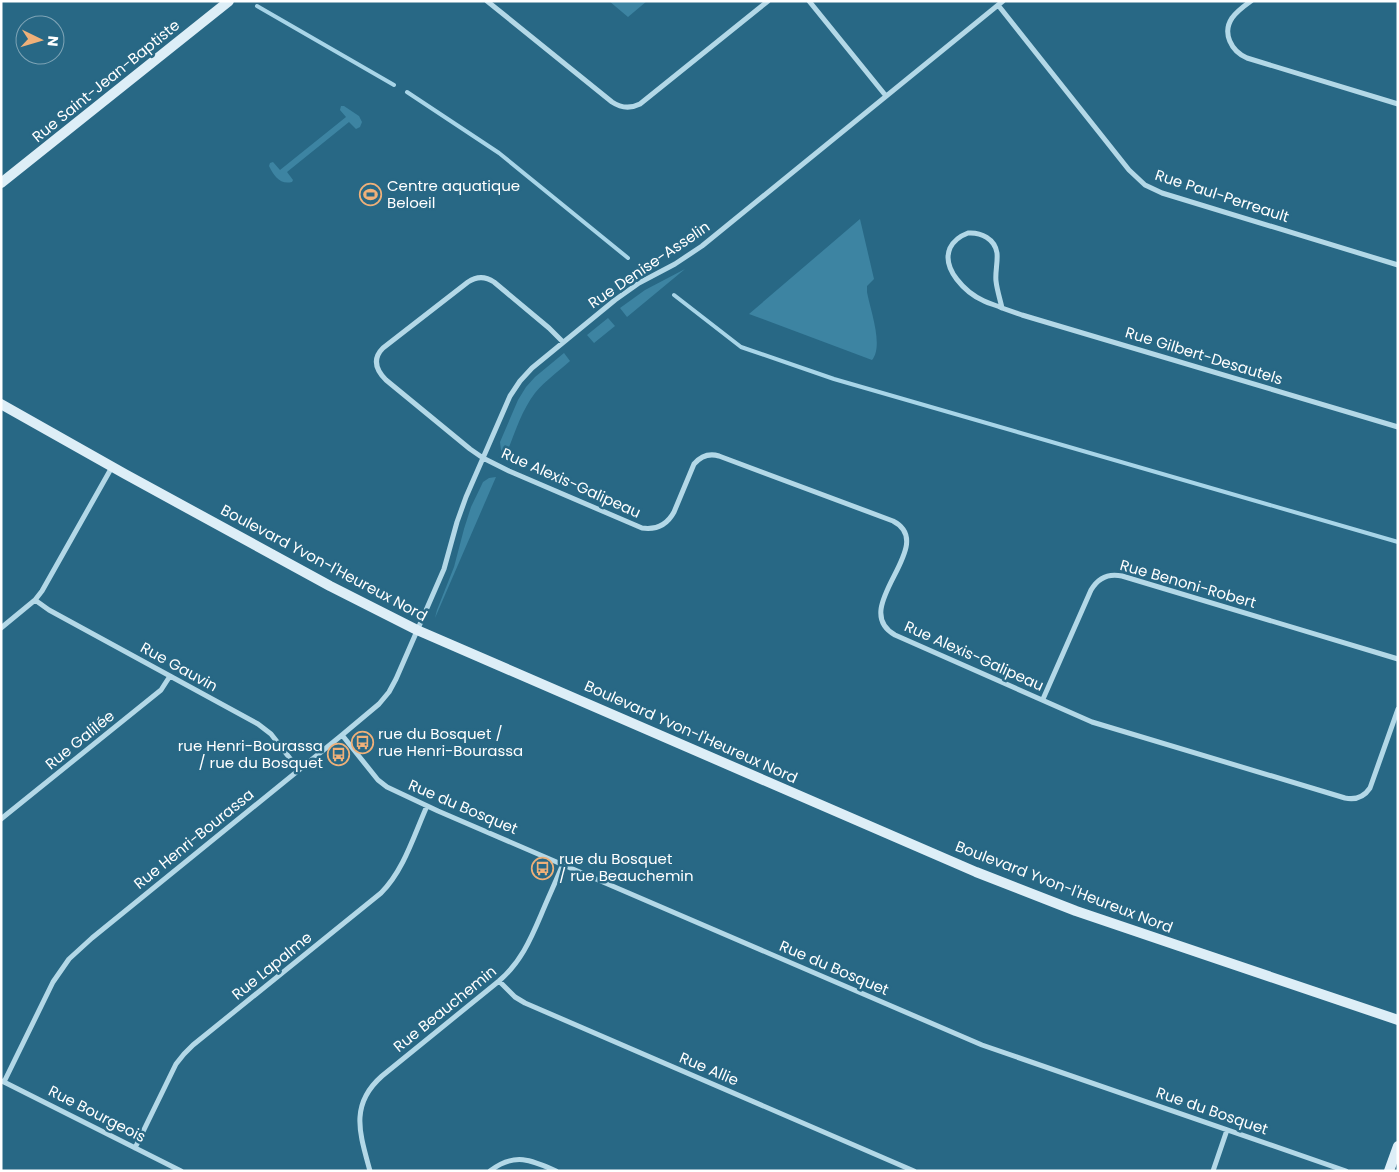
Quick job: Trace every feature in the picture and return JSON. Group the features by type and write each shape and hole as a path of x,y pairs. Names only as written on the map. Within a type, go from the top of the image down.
{"street":[{"name":"Rue Saint-Jean-Baptiste","path":"1,183 229,1"},
{"path":"488,1 612,102 628,108 646,100 768,1"},
{"path":"809,1 886,96"},
{"name":"Rue Denise-Asselin","path":"417,630 444,569 462,509 498,422 514,388 532,368 633,287 702,246 1003,1"},
{"path":"1250,1 1235,15 1229,26 1228,35 1231,44 1239,54 1398,104"},
{"name":"Rue Paul-Perreault","path":"998,5 1129,170 1145,185 1162,193 1398,265"},
{"name":"Rue Gilbert-Desautels","path":"1002,308 996,279 997,254 994,245 985,236 977,233 968,233 960,236 954,242 948,254 948,262 951,270 962,285 984,301 1002,308 1032,318 1398,428"},
{"path":"483,458 380,374 376,364 380,350 468,282 479,277 487,278 494,282 563,342"},
{"name":"Boulevard Yvon-l'Heureux Nord","path":"1,404 330,586 417,630 885,833 1022,890 1134,932 1398,1020"},
{"name":"Rue Alexis-Galipeau","path":"483,458 642,528 654,528 662,525 669,519 694,464 704,456 711,454 893,521 905,532 907,543 881,607 881,620 885,627 895,635 1092,722 1349,798 1361,796 1370,788 1398,709"},
{"path":"1,628 35,600 47,583 112,467"},
{"name":"Rue Benoni-Robert","path":"1042,700 1091,590 1099,580 1106,576 1114,575 1398,659"},
{"name":"Rue Gauvin","path":"35,600 49,610 258,724 271,734 299,770"},
{"name":"Rue Henri-Bourassa","path":"3,1081 53,982 69,959 92,938 379,704 389,692 396,679 417,630"},
{"name":"Rue Galilée","path":"1,819 161,690 170,676"},
{"name":"Rue du Bosquet","path":"342,735 382,783 392,790 427,806 982,1045 1346,1171"},
{"name":"Rue Lapalme","path":"135,1148 173,1070 184,1054 382,893 399,870 427,806"},
{"name":"Rue Beauchemin","path":"370,1171 359,1122 360,1110 367,1092 382,1076 512,970 526,949 563,864"},
{"name":"Rue Allie","path":"499,982 515,997 525,1003 914,1171"},
{"name":"Rue Bourgeois","path":"3,1081 181,1171"},
{"path":"1213,1171 1227,1130"},
{"path":"1390,1171 1398,1146"},
{"path":"490,1171 503,1163 520,1159 531,1160 556,1171"}],"shaded area":[{"path":"609,1 647,1 628,17"},
{"path":"341,106 359,116 362,122 360,127 356,129 349,122 287,172 293,180 292,182 288,183 278,179 269,166 270,163 273,162 280,170 346,117 340,110"},
{"path":"860,219 874,279 867,286 877,346 872,360 749,314"},
{"path":"685,269 627,317 620,308 645,290"},
{"path":"608,318 615,326 594,343 587,335"},
{"path":"564,353 570,361 543,384 530,400 505,457 501,450 500,442 518,400 535,377"},
{"path":"496,477 435,618 454,567 471,507 483,482 489,478"}],"waterway":[{"path":"257,6 394,85"},
{"path":"407,92 499,153 628,258"},
{"path":"674,295 741,347 834,379 1398,542"}],"place":[{"name":"Centre aquatique Beloeil","path":"371,195"},
{"name":"rue du Bosquet / rue Henri-Bourassa","path":"362,743"},
{"name":"rue Henri-Bourassa / rue du Bosquet","path":"339,755"},
{"name":"rue du Bosquet / rue Beauchemin","path":"543,868"}]}
